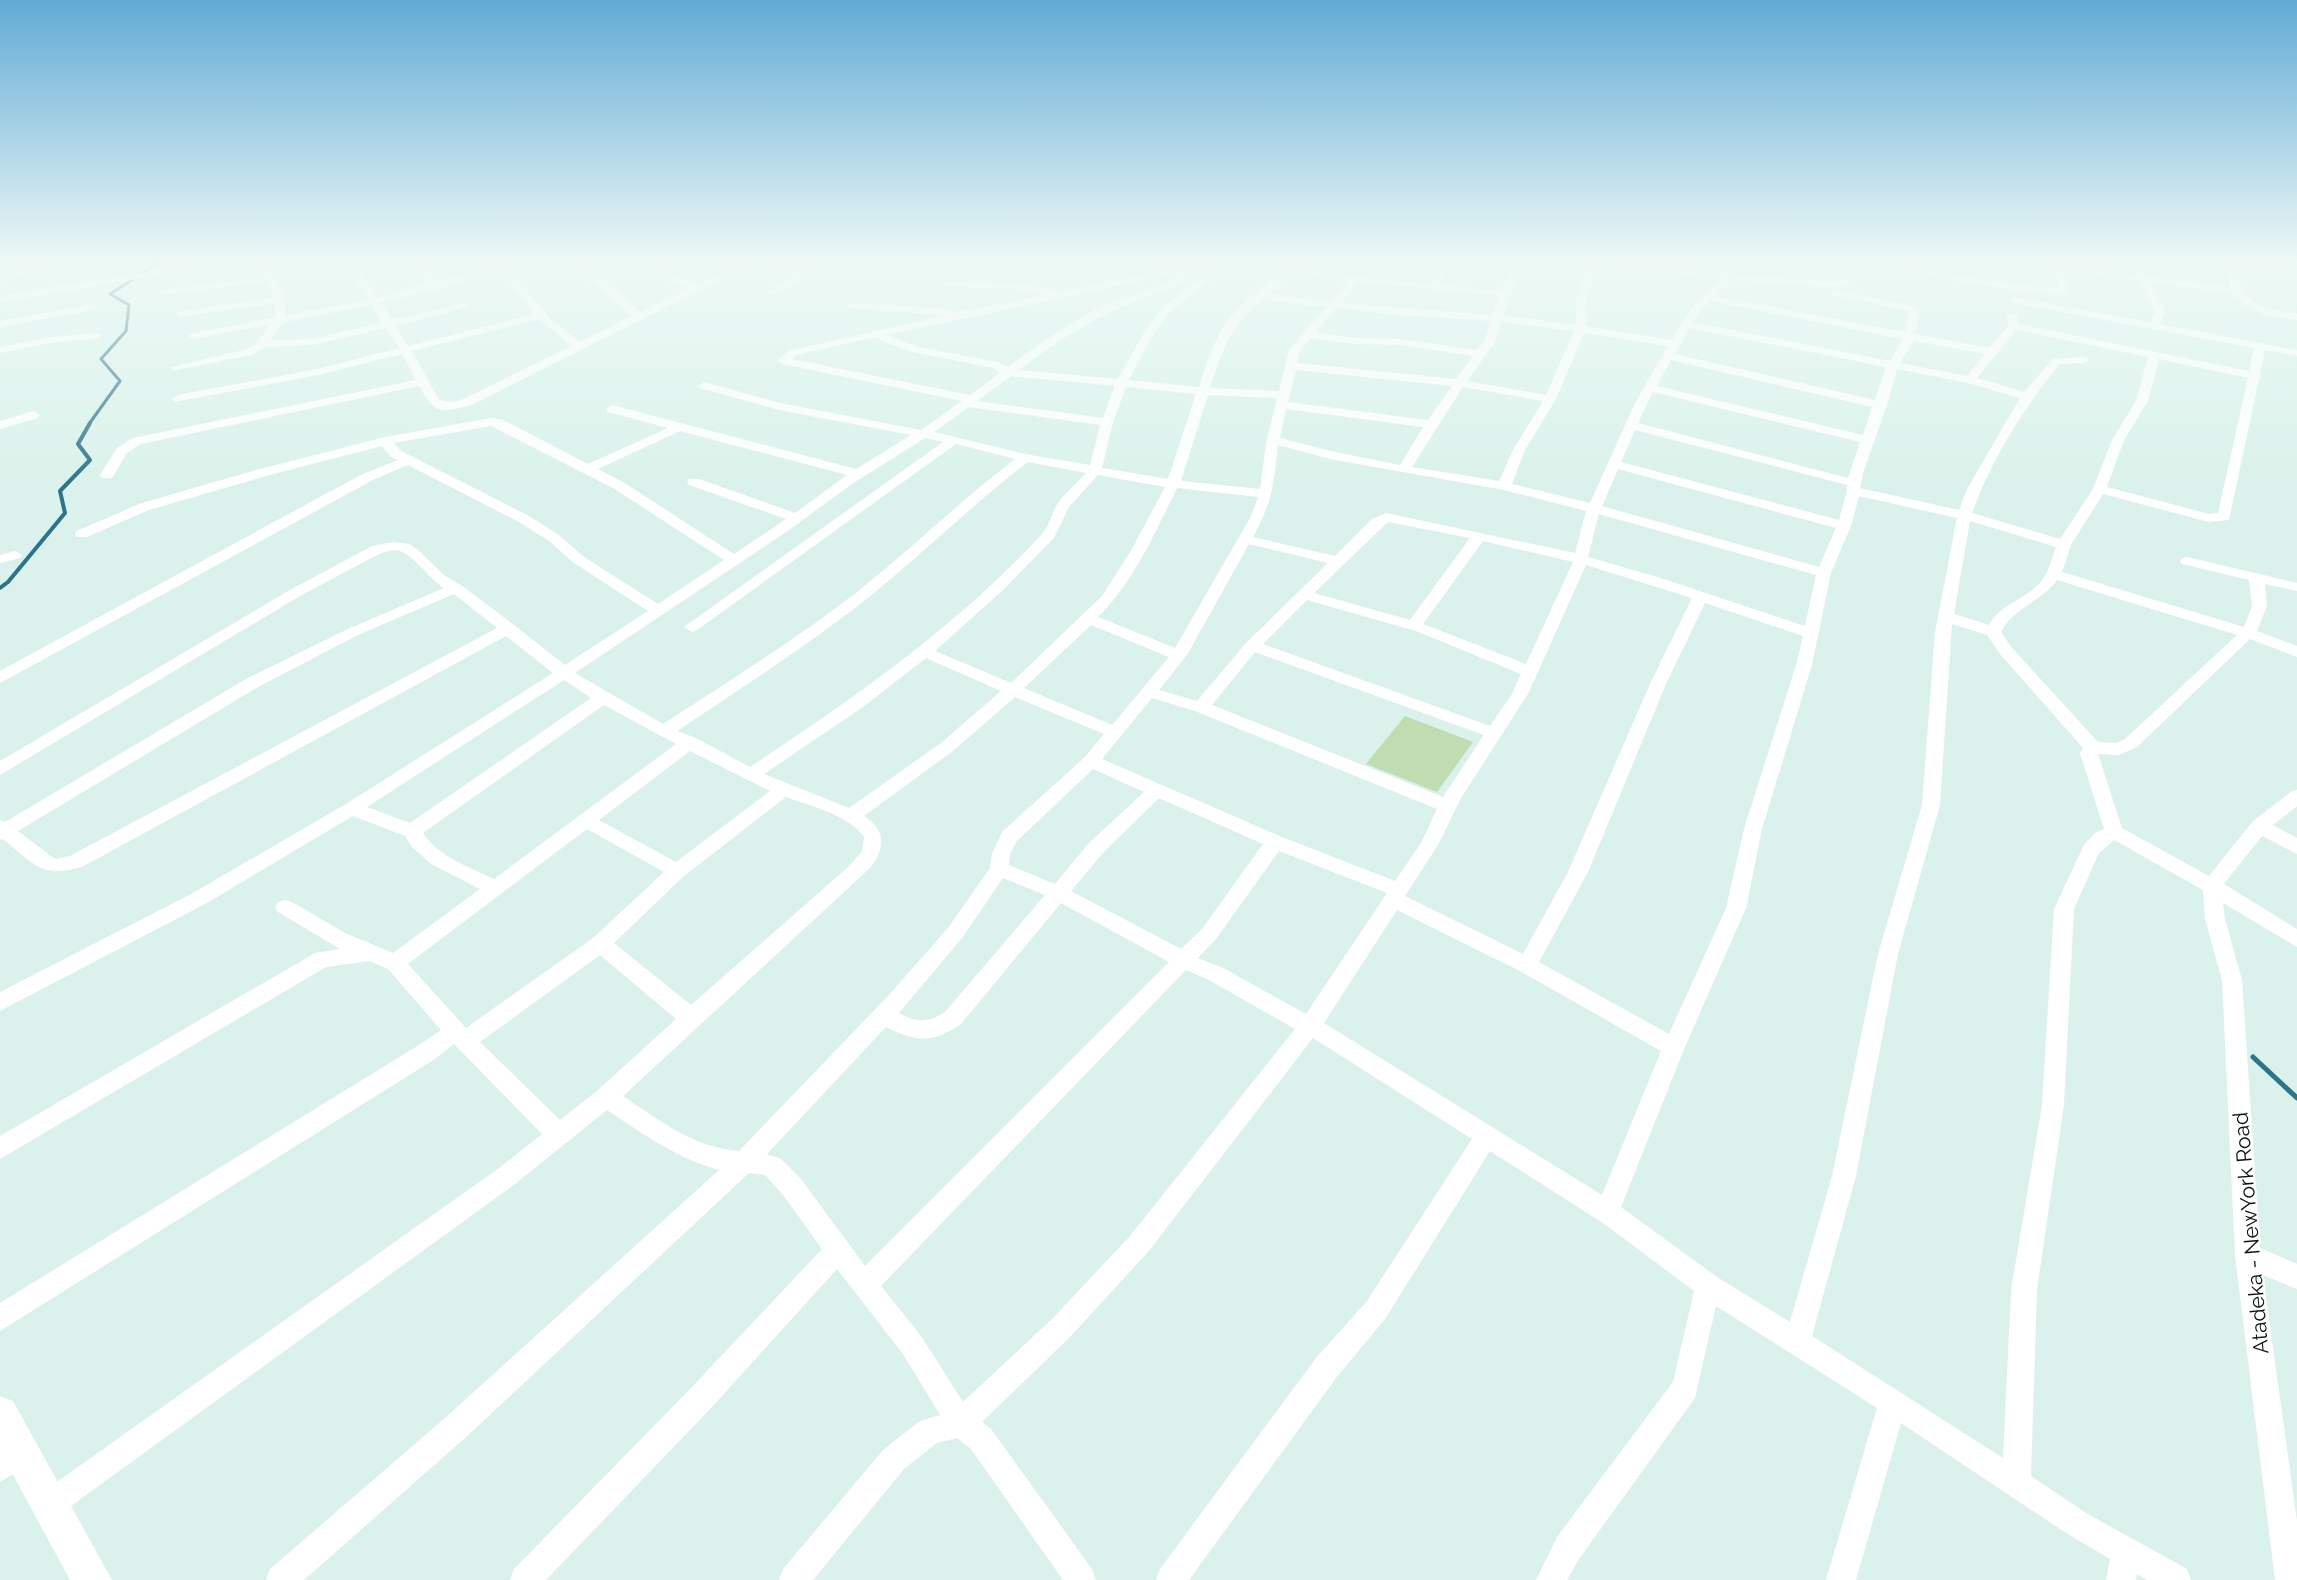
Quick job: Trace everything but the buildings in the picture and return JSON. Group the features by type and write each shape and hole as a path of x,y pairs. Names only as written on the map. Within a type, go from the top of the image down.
{"main road":[{"path":"0,1414 11,1460 50,1504 92,1580"}],"street":[{"path":"0,350 50,340 76,338"},
{"path":"176,369 247,353 266,338"},
{"path":"261,344 313,342 332,338"},
{"path":"397,338 434,402 441,406 452,406 467,402 598,338"},
{"path":"178,399 318,372 456,338"},
{"path":"569,338 580,347"},
{"path":"867,338 792,353 783,361 969,401 1107,422"},
{"path":"882,338 904,346 998,365 1007,372 1283,400 1431,424"},
{"path":"0,1002 198,898 352,808 564,673 859,474 923,434 1058,338"},
{"path":"751,774 857,703 924,652 1027,559 1049,536 1063,506 1095,470 1107,422 1122,383 1146,338"},
{"path":"850,816 947,747 1013,689 1108,599 1139,549 1173,483 1214,358 1224,338"},
{"path":"281,1580 455,1428 743,1163 884,1016 955,933 999,869 1001,854 1009,837 1091,761 1179,655 1257,518 1266,494 1273,440 1295,350 1305,338"},
{"path":"1333,338 1354,341 1401,342 1480,354"},
{"path":"1404,469 1431,424 1490,338"},
{"path":"1504,486 1519,450 1550,399 1576,338"},
{"path":"1623,338 1881,405"},
{"path":"794,1580 894,1459 930,1431 962,1423 1061,1328 1139,1244 1310,1026 1430,845 1447,806 1520,694 1580,559 1590,518 1649,388 1679,338"},
{"path":"1758,338 1970,380 2027,396"},
{"path":"1607,1212 1674,1047 1736,908 1753,829 1804,665 1824,573 1844,526 1868,440 1893,364 1909,338"},
{"path":"1918,338 1990,352"},
{"path":"1970,380 2003,338"},
{"path":"2073,338 2256,376"},
{"path":"2216,338 2297,353"},
{"path":"2100,489 2209,518 2224,517 2237,444 2256,376 2260,346"},
{"path":"1994,632 1999,620 2043,590 2054,574 2064,544 2100,489 2118,440 2142,401 2155,354"},
{"path":"1798,1340 1844,1176 1888,954 1931,805 1943,632 1964,515 1974,489 2027,396 2057,361 2085,360"},
{"path":"1292,366 1459,383 1550,399"},
{"path":"107,476 122,451 137,441 423,382"},
{"path":"704,386 779,406 954,440 1025,458 1173,483 1266,494"},
{"path":"1649,388 1868,440"},
{"path":"441,406 450,428"},
{"path":"612,409 859,474"},
{"path":"0,425 34,415"},
{"path":"82,534 144,507 261,473 385,441 483,422 499,423 588,469 636,496 732,559"},
{"path":"1631,426 2064,544"},
{"path":"588,469 680,427"},
{"path":"692,627 954,440"},
{"path":"1273,440 1330,455 1504,486 1649,522 1824,573"},
{"path":"385,441 396,454 524,519 554,538 579,560 657,610"},
{"path":"666,730 805,638 863,594 974,497 1025,458"},
{"path":"0,678 332,496 368,477 409,460"},
{"path":"1615,464 1844,526"},
{"path":"694,482 796,518"},
{"path":"1201,707 1252,646 1306,595 1377,522 1386,518 1580,559 1701,596 1810,633"},
{"path":"1414,626 1479,536"},
{"path":"1244,539 1338,561"},
{"path":"0,770 285,599 378,549 394,546 412,552 440,579 456,588 564,673 603,698 783,790 850,816 869,830 873,841 872,852 854,873 606,1097 559,1135 507,1176 50,1504"},
{"path":"0,559 15,555"},
{"path":"2187,561 2297,587"},
{"path":"2054,574 2248,633 2297,652"},
{"path":"1947,617 1994,632 2006,651 2093,748 2119,749 2131,743 2248,633 2260,615 2262,605 2256,577"},
{"path":"456,588 353,632 252,683 1,831 45,862 55,866 75,861 193,800 508,628"},
{"path":"1306,595 1414,626 1530,672"},
{"path":"1527,965 1578,872 1658,684 1701,596"},
{"path":"1088,618 1179,655"},
{"path":"1252,646 1494,733"},
{"path":"924,652 1113,732"},
{"path":"1149,692 1201,707 1447,806"},
{"path":"412,831 603,698"},
{"path":"395,963 690,742"},
{"path":"2093,748 2089,753 2114,832 2212,886 2297,939"},
{"path":"1091,761 1395,895 1674,1047"},
{"path":"0,1318 427,1052 461,1036 600,944 677,871 783,790"},
{"path":"884,1016 910,1029 926,1032 939,1028 953,1018 1095,849 1157,790"},
{"path":"2212,886 2260,826 2297,796"},
{"path":"352,808 412,831 417,842 440,861 496,888"},
{"path":"587,821 677,871"},
{"path":"2260,826 2297,847"},
{"path":"2016,1483 2024,1290 2053,1105 2064,909 2091,850 2102,838 2114,832"},
{"path":"864,1285 1209,934 1275,842"},
{"path":"999,869 1058,892 1310,1026 1607,1212 1708,1286 1798,1340 2016,1483 2076,1523 2123,1566 2176,1580"},
{"name":"Atadeka - NewYork Road","path":"2212,886 2215,920 2232,980 2248,1255 2290,1580"},
{"path":"285,907 338,939 395,963 461,1036 559,1135"},
{"path":"0,1148 322,959 338,939"},
{"path":"600,944 691,1018"},
{"path":"322,959 369,953"},
{"path":"606,1097 661,1134 696,1153 743,1163 762,1163 773,1167 792,1187 838,1251 912,1345 962,1423 981,1439 1081,1580"},
{"path":"1171,1580 1326,1368 1376,1310 1487,1135"},
{"path":"525,1580 702,1397 838,1251"},
{"path":"2248,1255 2297,1277"},
{"path":"1551,1580 1568,1548 1685,1388 1708,1286"},
{"path":"1841,1580 1893,1402"}],"green space":[{"path":"1405,716 1473,742 1437,792 1366,764"}],"waterway":[{"path":"89,424 120,381 101,359 120,338"},
{"path":"0,588 8,582 65,513 60,491 90,460 78,444 90,423"},
{"path":"2253,1057 2297,1098"}]}
